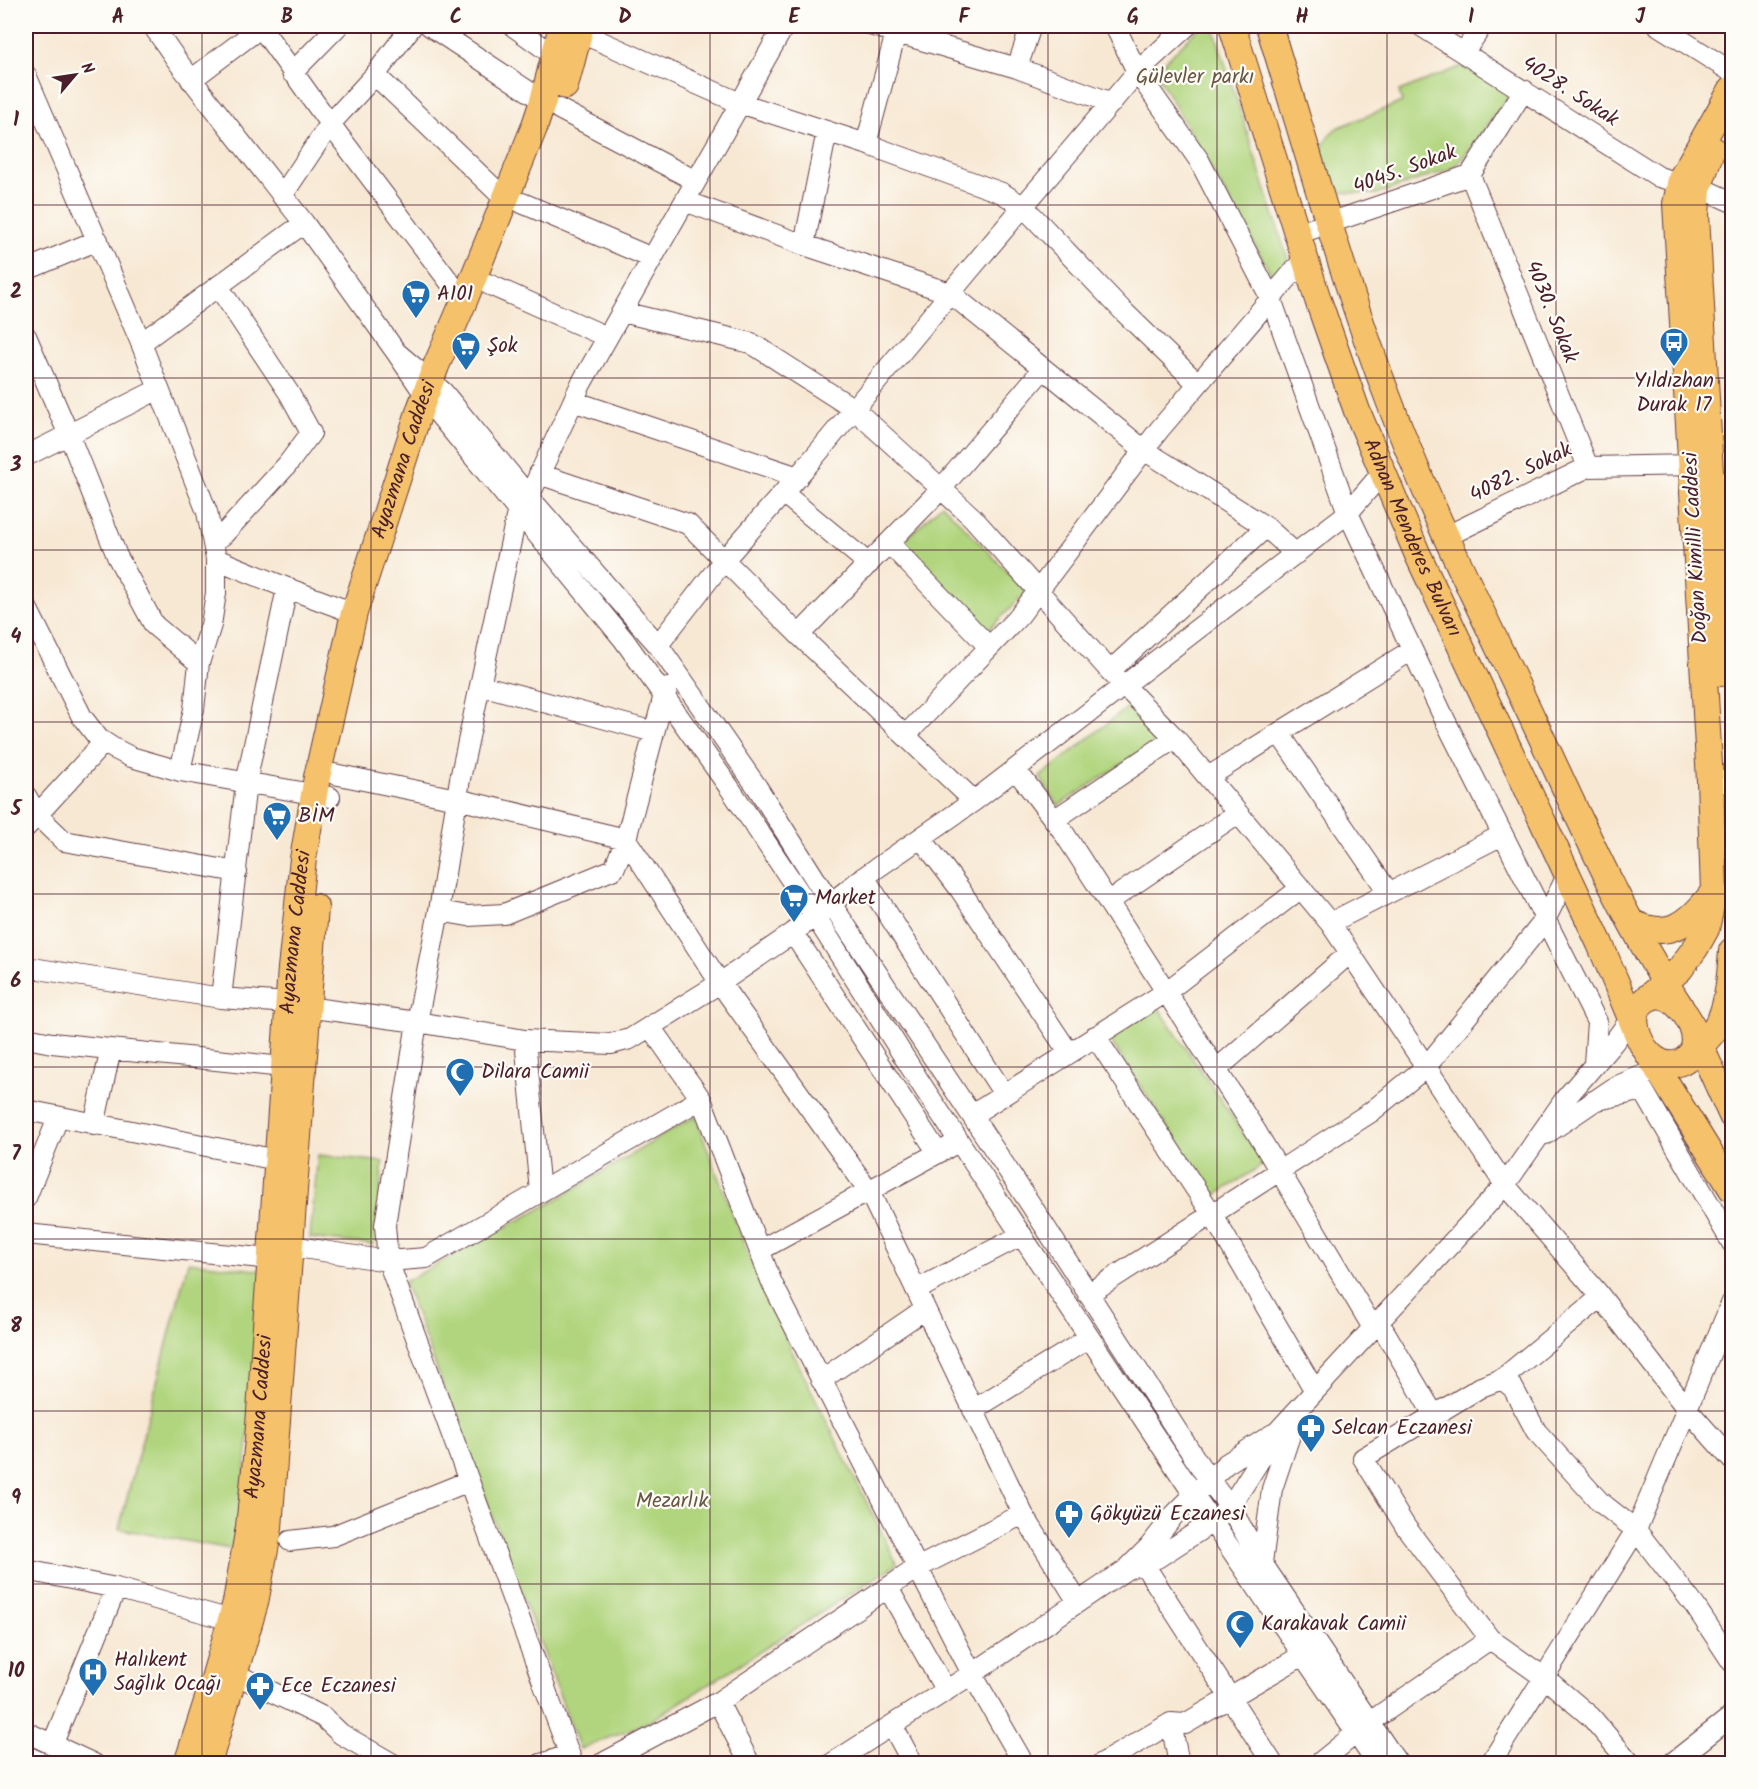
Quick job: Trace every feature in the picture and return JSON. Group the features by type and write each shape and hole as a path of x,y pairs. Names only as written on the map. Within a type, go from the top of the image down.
{"main road":[{"name":"Adnan Menderes Bulvarı","path":"1232,26 1305,258 1358,411 1417,553 1600,944 1732,1116"},
{"name":"Adnan Menderes Bulvarı","path":"1269,26 1370,348 1391,407 1447,536 1631,922 1664,1030 1732,1190"},
{"name":"Ayazmana Caddesi","path":"551,105 555,56 574,28"},
{"name":"Ayazmana Caddesi","path":"324,784 354,613 434,395 465,301 513,201 551,105 574,28"},
{"name":"Doğan Kimilli Caddesi","path":"1664,1030 1680,969 1706,929 1723,887 1723,781 1700,469 1696,215 1689,186 1689,163 1732,89"},
{"name":"Doğan Kimilli Caddesi","path":"1689,186 1732,96"},
{"name":"Ayazmana Caddesi","path":"208,1764 255,1603 265,1552 275,1456 279,1268 297,1005 303,858 434,395 488,284 513,201"},
{"path":"1631,922 1661,932 1675,928 1699,911 1723,887"},
{"path":"1664,1030 1712,1034 1721,1017 1731,970 1732,951"},
{"name":"Ayazmana Caddesi","path":"286,1160 284,1067 297,1005"},
{"name":"Ayazmana Caddesi","path":"187,1764 231,1620 244,1565 279,1268"}],"street":[{"path":"153,26 191,80 304,224 396,352 523,505 664,695 815,916 1089,1338 1303,1655 1363,1728 1398,1764"},
{"path":"191,80 260,26 330,124 465,301"},
{"path":"292,73 338,26"},
{"path":"282,196 330,124 375,75 412,26"},
{"path":"430,26 551,105 696,181"},
{"path":"513,26 555,56"},
{"path":"541,1764 571,1759 388,1261 385,1225 417,1022 439,911 457,799 523,505 573,401 784,26"},
{"path":"873,26 1017,68 1112,103"},
{"path":"1017,68 1031,26"},
{"path":"1116,26 1137,72 1199,160 1272,299 1348,513 1502,835 1597,1022 1594,1064"},
{"path":"658,645 724,560 798,477 1137,72 1187,26"},
{"name":"4028. Sokak","path":"1421,26 1659,177 1732,202"},
{"path":"1464,52 1482,26"},
{"path":"1659,26 1732,72"},
{"path":"574,28 740,103 866,144 1002,193 1024,207 1123,311 1198,384"},
{"path":"866,144 896,33"},
{"path":"26,75 141,343 207,512 214,550 216,593 200,663 194,709 180,771"},
{"path":"375,75 513,201 652,258"},
{"name":"4045. Sokak","path":"1298,234 1470,175 1524,90"},
{"path":"804,245 827,131"},
{"name":"4030. Sokak","path":"1470,175 1588,467"},
{"path":"685,201 804,245 950,293 1144,450 1266,527 1296,554"},
{"path":"141,343 304,224"},
{"path":"26,270 98,240"},
{"path":"906,735 1020,615 1144,450 1305,258"},
{"path":"488,284 608,337"},
{"path":"214,550 223,535 301,449 311,433 289,393 218,286"},
{"path":"622,312 751,343 854,410 972,517 1117,678 1175,738 1330,923 1505,1185 1601,1297 1687,1409 1732,1460"},
{"path":"26,336 69,435 117,556 154,625 200,663"},
{"path":"800,635 941,489 1043,369"},
{"path":"26,456 159,389"},
{"path":"573,401 798,477"},
{"name":"4082. Sokak","path":"1447,536 1588,467 1700,469"},
{"path":"1700,469 1732,494"},
{"path":"1117,678 1296,554 1348,513 1383,472"},
{"path":"539,474 688,524 800,635 974,801"},
{"path":"783,493 869,564"},
{"path":"523,505 658,645 757,787 1209,1479 1230,1507 1363,1728 1377,1764"},
{"path":"26,967 221,998 297,1005 525,1040 611,1044 630,1039 651,1028 793,933 864,878 1016,770 1117,678 1266,527"},
{"path":"889,543 989,647"},
{"path":"214,550 287,588 354,613"},
{"path":"221,998 246,783 287,588"},
{"path":"26,606 90,729 104,742 131,757 180,771 246,783 324,784 457,799 626,839 720,983 870,1191 1023,1514 1078,1602"},
{"path":"1208,777 1412,650"},
{"path":"439,911 468,916 504,914 536,903 614,869 626,839 664,695 677,673"},
{"path":"481,685 654,732"},
{"path":"1280,733 1389,893"},
{"path":"1054,820 1175,738"},
{"path":"32,822 104,742"},
{"path":"1016,770 1054,820 1108,902 1434,1415"},
{"path":"26,796 32,822 64,841 237,872"},
{"path":"1108,902 1238,813"},
{"path":"1330,923 1502,835"},
{"path":"921,838 959,888 1069,1053"},
{"path":"1088,1294 1371,1112 1426,1067 1545,920 1568,876"},
{"path":"864,878 1004,1094"},
{"path":"972,1115 1166,992 1301,888"},
{"path":"793,933 938,1153"},
{"path":"1216,1070 1350,953"},
{"path":"651,1028 701,1099 772,1283 972,1674 1024,1764"},
{"path":"831,1764 972,1674 1078,1602 1135,1566 1157,1558 1214,1521 1230,1507 1278,1431 1505,1185 1565,1099 1594,1064 1664,1030"},
{"path":"1538,1138 1615,1087 1664,1030"},
{"path":"1095,1036 1212,1214 1315,1391"},
{"path":"26,1038 52,1043 284,1067"},
{"path":"525,1040 540,1191"},
{"path":"94,1125 111,1049"},
{"path":"1593,1101 1643,1090 1732,1243"},
{"path":"26,1234 279,1268 426,1258 701,1099"},
{"path":"26,1110 94,1125 286,1160"},
{"path":"26,1198 58,1118"},
{"path":"760,1250 959,1141"},
{"path":"916,1290 1023,1235"},
{"path":"1601,1297 1502,1379 1481,1387 1363,1458 1405,1526 1490,1640 1545,1678 1591,1717 1631,1764"},
{"path":"1491,1764 1636,1530 1732,1302"},
{"path":"821,1380 925,1309"},
{"path":"973,1410 1089,1338"},
{"path":"1502,1379 1513,1388 1536,1431 1600,1502 1636,1530 1695,1606 1732,1662"},
{"path":"1262,1563 1272,1489 1299,1408"},
{"path":"1135,1566 1175,1514 1209,1479 1226,1464 1278,1431"},
{"path":"290,1541 333,1536 469,1481"},
{"path":"602,1764 718,1702 917,1568 1023,1514"},
{"path":"1135,1566 1230,1698 1273,1764"},
{"path":"26,1570 116,1588 231,1620"},
{"path":"53,1743 116,1588"},
{"path":"888,1588 946,1691"},
{"path":"1318,1764 1363,1728 1490,1640"},
{"path":"1101,1764 1171,1723 1185,1724 1303,1655"},
{"path":"235,1674 323,1717 341,1734 393,1764"},
{"path":"718,1702 750,1764"},
{"path":"1671,1764 1732,1716"},
{"path":"1171,1723 1179,1764"},
{"path":"892,1725 913,1764"},
{"path":"26,1732 94,1764"},
{"path":"26,1756 43,1763"}],"green space":[{"name":"Gülevler parkı","path":"1201,26 1213,26 1290,266 1282,275 1273,277 1155,71"},
{"path":"1465,65 1511,94 1461,160 1450,169 1377,194 1333,192 1321,150 1330,134 1337,128 1402,102 1399,91"},
{"path":"942,504 1027,592 986,632 901,544"},
{"path":"1128,707 1159,740 1058,806 1040,777"},
{"path":"1158,1007 1264,1164 1213,1197 1108,1037"},
{"name":"Mezarlık","path":"695,1116 745,1247 789,1345 897,1564 651,1721 580,1749 404,1282 549,1204"},
{"path":"318,1155 383,1162 374,1245 310,1238"},
{"path":"188,1262 265,1271 237,1550 119,1529"}],"place":[{"name":"A101","path":"416,320"},
{"name":"Yıldızhan Durak 17","path":"1674,368"},
{"name":"Şok","path":"466,372"},
{"name":"BİM","path":"277,842"},
{"name":"Market","path":"794,924"},
{"name":"Dilara Camii","path":"460,1098"},
{"name":"Selcan Eczanesi","path":"1311,1454"},
{"name":"Gökyüzü Eczanesi","path":"1069,1540"},
{"name":"Karakavak Camii","path":"1240,1650"},
{"name":"Halıkent Sağlık Ocağı","path":"93,1698"},
{"name":"Ece Eczanesi","path":"260,1712"}]}
